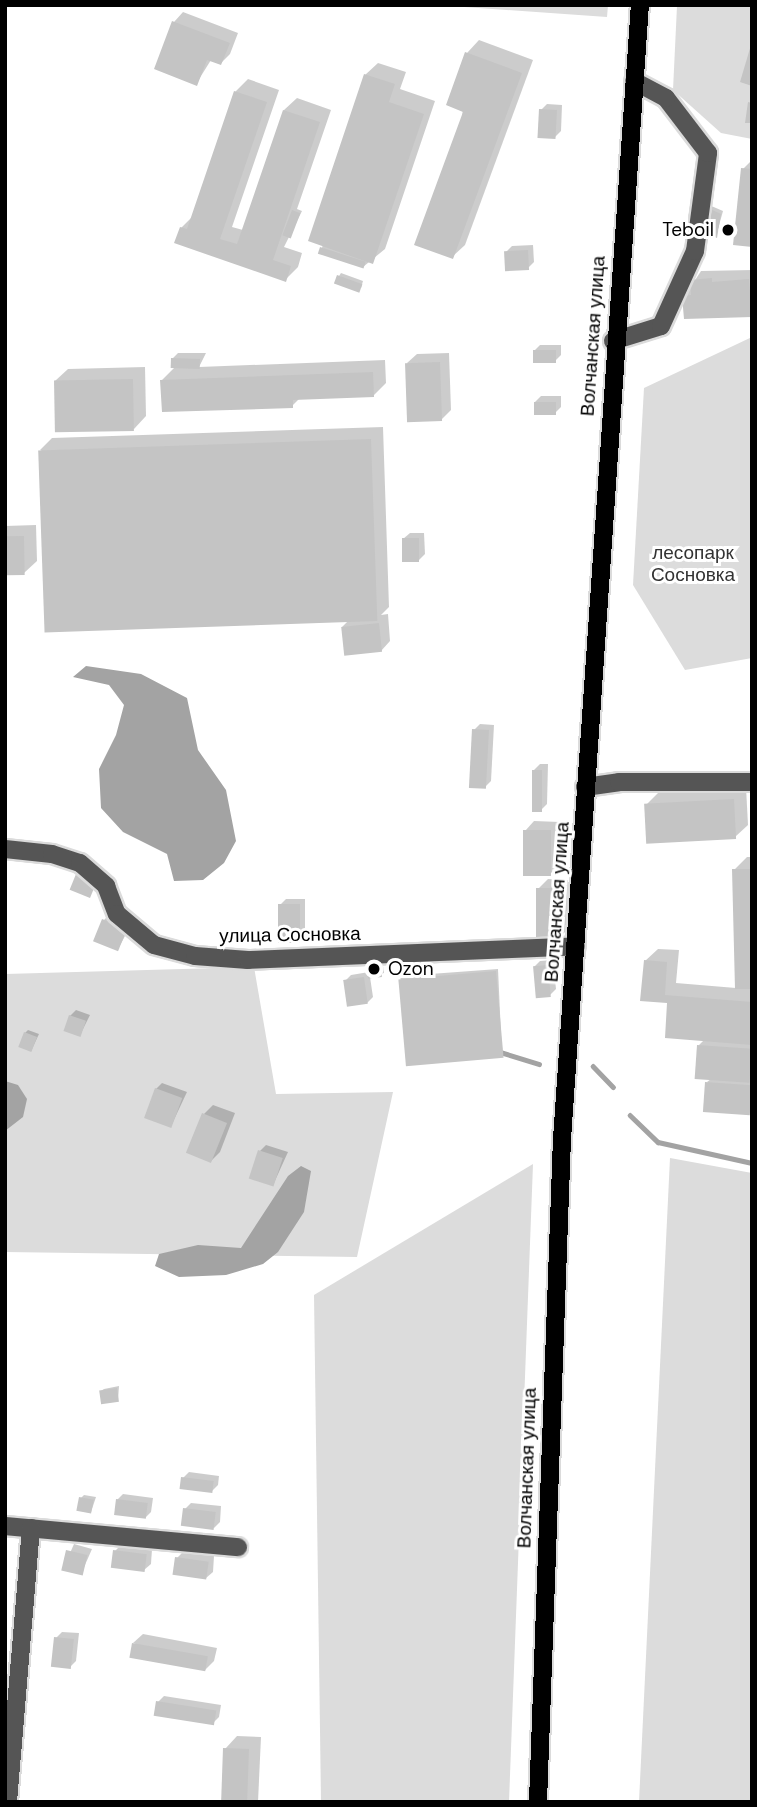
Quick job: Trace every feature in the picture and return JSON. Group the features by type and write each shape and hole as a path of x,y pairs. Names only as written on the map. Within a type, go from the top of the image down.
{"main road":[{"name":"Волчанская улица","path":"538,1802 552,1320 613,341 640,5"}],"street":[{"path":"613,341 661,326 695,251 708,153 666,98 634,80"},
{"path":"585,787 619,782 752,782"},
{"name":"улица Сосновка","path":"5,849 52,854 80,863 106,886 117,914 154,945 195,956 248,960 576,946"},
{"path":"5,1526 238,1547"},
{"path":"8,1802 31,1528"}],"green space":[{"path":"436,5 608,5 607,17"},
{"path":"752,5 752,139 721,133 673,90 677,6"},
{"name":"лесопарк Сосновка","path":"752,337 752,658 685,670 633,585 644,388"},
{"path":"254,967 276,1094 393,1092 357,1257 5,1252 5,974"},
{"path":"670,1158 752,1173 752,1802 639,1802"},
{"path":"533,1164 509,1802 321,1802 314,1295"}],"shaded area":[{"path":"86,666 141,674 187,698 198,750 226,790 236,841 224,863 203,880 174,881 167,854 123,832 101,808 99,769 116,735 124,705 109,685 73,677"},
{"path":"5,1081 18,1085 27,1099 23,1117 5,1131"},
{"path":"301,1166 311,1171 304,1212 278,1252 263,1264 226,1275 179,1277 155,1266 159,1254 198,1245 241,1248 288,1176"}],"building":[{"path":"172,21 230,43 221,65 207,60 197,86 154,69"},
{"path":"752,45 752,86 740,82"},
{"path":"465,52 522,73 453,259 414,245 463,112 446,105"},
{"path":"364,74 395,84 389,102 424,114 373,264 308,241"},
{"path":"234,91 267,102 220,239 237,244 283,110 320,122 273,260 291,266 286,282 174,243 180,227 187,229"},
{"path":"748,102 752,103 752,123 745,123"},
{"path":"539,109 557,110 555,139 537,138"},
{"path":"741,168 752,169 752,247 733,245"},
{"path":"691,200 721,214 717,238 687,226"},
{"path":"292,210 300,213 291,238 282,235"},
{"path":"320,247 366,262 363,268 318,254"},
{"path":"528,250 529,270 505,271 504,251"},
{"path":"337,275 362,284 359,293 334,283"},
{"path":"712,278 712,282 749,279 752,317 684,319 682,296 691,295 690,280"},
{"path":"533,350 556,350 556,363 533,363"},
{"path":"171,358 200,359 200,369 171,368"},
{"path":"440,362 442,421 407,422 405,363"},
{"path":"373,372 374,397 293,400 293,408 162,412 160,380"},
{"path":"133,379 134,431 55,432 54,380"},
{"path":"534,402 556,402 556,415 534,415"},
{"path":"371,439 377,621 45,633 38,451"},
{"path":"5,536 24,536 25,575 6,575"},
{"path":"402,538 419,538 419,562 402,562"},
{"path":"379,623 382,652 344,656 341,627"},
{"path":"472,729 489,730 486,789 469,788"},
{"path":"532,770 542,770 542,812 532,812"},
{"path":"734,799 736,839 646,844 644,804"},
{"path":"523,830 551,830 551,876 523,876"},
{"path":"732,869 752,869 752,989 735,989"},
{"path":"76,874 96,882 90,898 70,890"},
{"path":"536,888 559,888 559,940 536,940"},
{"path":"278,904 300,904 300,943 278,943"},
{"path":"102,919 127,929 118,951 93,941"},
{"path":"644,960 667,962 665,995 752,1002 752,1045 665,1038 667,1003 640,1001"},
{"path":"380,961 382,977 368,979 366,963"},
{"path":"548,965 551,997 536,998 533,966"},
{"path":"496,971 504,1058 406,1066 398,980"},
{"path":"364,977 368,1004 347,1007 343,980"},
{"path":"69,1015 86,1021 80,1037 63,1031"},
{"path":"24,1032 37,1037 31,1052 18,1047"},
{"path":"697,1045 752,1049 749,1083 695,1079"},
{"path":"705,1082 752,1085 750,1115 703,1112"},
{"path":"155,1088 182,1098 171,1128 144,1118"},
{"path":"202,1113 227,1123 211,1163 186,1153"},
{"path":"258,1150 283,1158 273,1187 249,1179"},
{"path":"117,1388 119,1402 101,1404 99,1391"},
{"path":"181,1477 214,1481 212,1493 180,1489"},
{"path":"79,1497 94,1500 91,1514 76,1511"},
{"path":"116,1499 148,1503 146,1519 114,1515"},
{"path":"183,1508 216,1512 214,1530 181,1526"},
{"path":"66,1550 87,1555 83,1575 61,1570"},
{"path":"113,1550 147,1554 145,1572 111,1568"},
{"path":"175,1557 209,1562 206,1580 172,1575"},
{"path":"54,1637 74,1639 71,1669 51,1667"},
{"path":"132,1643 208,1656 205,1671 129,1658"},
{"path":"156,1701 216,1711 214,1725 154,1716"},
{"path":"223,1748 249,1749 247,1802 221,1802"}],"waterway":[{"path":"497,1051 539,1064"},
{"path":"593,1066 613,1087"},
{"path":"630,1115 658,1142 752,1163"}],"place":[{"name":"Teboil","path":"728,230"},
{"name":"Ozon","path":"374,969"}]}
